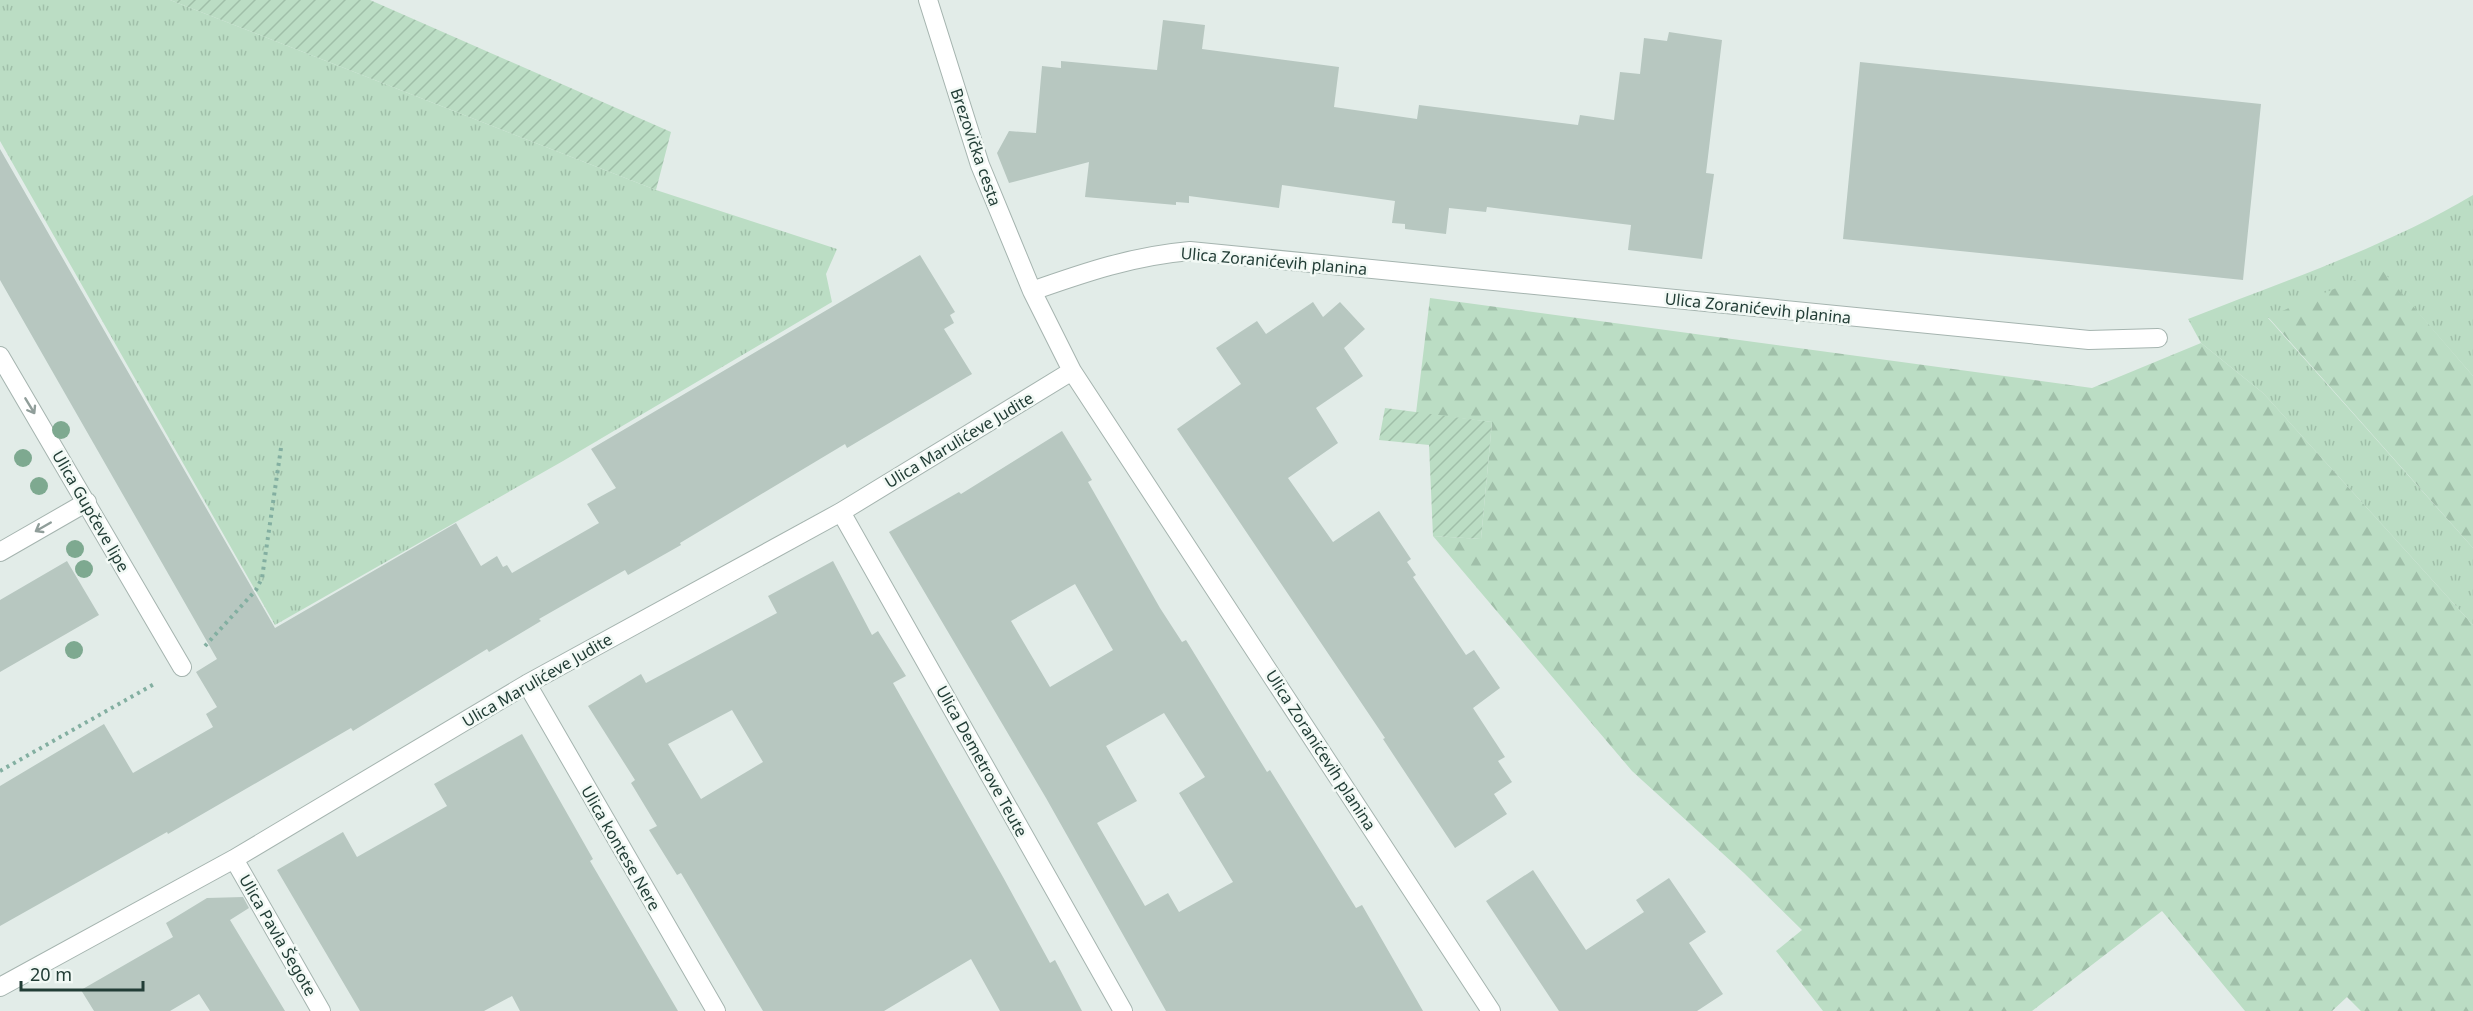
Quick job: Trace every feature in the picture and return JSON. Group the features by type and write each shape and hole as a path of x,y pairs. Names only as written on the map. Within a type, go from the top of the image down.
{"street":[{"name":"Brezovička cesta","path":"928,0 980,165 1032,291"},
{"name":"Ulica Zoranićevih planina","path":"1491,1011 1072,371 1032,291 1123,261 1153,254 1190,251 2089,340 2158,338"},
{"name":"Ulica Gupčeve lipe","path":"0,356 182,667"},
{"name":"Ulica Marulićeve Judite","path":"0,987 234,859 527,684 841,512 1072,371"},
{"path":"0,552 87,502"},
{"name":"Ulica Demetrove Teute","path":"841,512 1123,1011"},
{"name":"Ulica kontese Nere","path":"527,684 716,1011"},
{"name":"Ulica Pavla Šegote","path":"234,859 321,1011"}],"green space":[{"path":"0,0 170,0 656,190 837,249 826,274 832,302 563,461 275,625 0,141"},
{"path":"170,0 370,0 671,132 656,190"},
{"path":"2473,195 2473,376 2381,270 2268,318 2473,548 2473,625 2263,393 2201,343 2188,319 2369,247 2440,214"},
{"path":"2381,269 2473,376 2473,548 2268,317"},
{"path":"1430,298 2092,388 2201,343 2263,393 2473,625 2473,1011 2361,1011 2347,997 2332,1011 2245,1011 2162,911 2032,1011 1823,1011 1776,951 1802,930 1744,873 1632,771 1433,536 1481,539 1492,422 1416,413"},
{"path":"1385,408 1492,422 1481,539 1433,536 1429,445 1379,440"}],"building":[{"path":"1163,20 1205,25 1202,49 1339,67 1334,107 1417,119 1419,105 1578,125 1580,115 1614,120 1620,72 1640,74 1644,38 1667,41 1669,32 1722,40 1706,173 1714,174 1702,259 1628,250 1631,225 1487,207 1486,212 1449,208 1446,234 1405,229 1405,224 1392,223 1395,201 1282,185 1279,208 1189,196 1189,203 1176,202 1176,205 1085,197 1089,162 1009,183 997,153 1009,131 1036,133 1042,66 1061,68 1061,61 1157,70"},
{"path":"1860,62 2261,104 2243,280 1843,239"},
{"path":"0,149 275,628 456,523 481,566 497,556 503,567 507,565 512,573 599,523 587,504 616,488 591,449 920,255 955,312 950,315 954,323 944,329 972,374 847,448 845,444 680,543 681,545 628,575 625,570 539,619 541,621 489,652 487,649 353,731 351,728 168,834 167,832 0,926 0,786 104,724 133,773 213,727 206,714 217,707 196,672 217,659 0,280"},
{"path":"1313,302 1323,317 1340,302 1365,329 1344,348 1363,376 1316,408 1338,443 1288,478 1333,542 1379,511 1411,559 1407,562 1416,575 1413,577 1466,655 1474,650 1500,688 1473,708 1505,757 1498,761 1512,782 1494,794 1507,814 1455,848 1383,739 1385,738 1177,429 1241,384 1216,348 1257,321 1266,334"},
{"path":"1062,431 1092,480 1088,482 1160,608 1182,642 1186,640 1267,772 1270,770 1356,908 1362,905 1423,1011 1166,1011 1046,798 889,532 959,492 961,494","holes":["1075,584 1113,650 1050,687 1011,621","1164,713 1205,777 1179,793 1233,882 1179,912 1168,893 1145,906 1097,823 1137,801 1106,746"]},
{"path":"67,561 99,615 0,672 0,600"},
{"path":"833,561 872,635 878,631 906,676 893,683 1050,963 1055,960 1082,1011 1000,1011 971,959 884,1011 763,1011 681,873 677,875 649,830 657,826 631,783 635,780 588,706 641,674 646,683 777,613 768,596","holes":["732,710 763,762 701,799 668,744"]},
{"path":"522,734 593,859 590,861 678,1011 520,1011 512,996 484,1011 360,1011 277,870 343,832 357,857 447,806 434,784"},
{"path":"1533,870 1586,950 1644,912 1636,900 1669,878 1706,932 1689,943 1723,994 1697,1011 1559,1011 1486,901"},
{"path":"243,897 249,908 230,920 285,1011 210,1011 199,994 170,1011 94,1011 81,990 173,937 166,923 207,898"}]}
